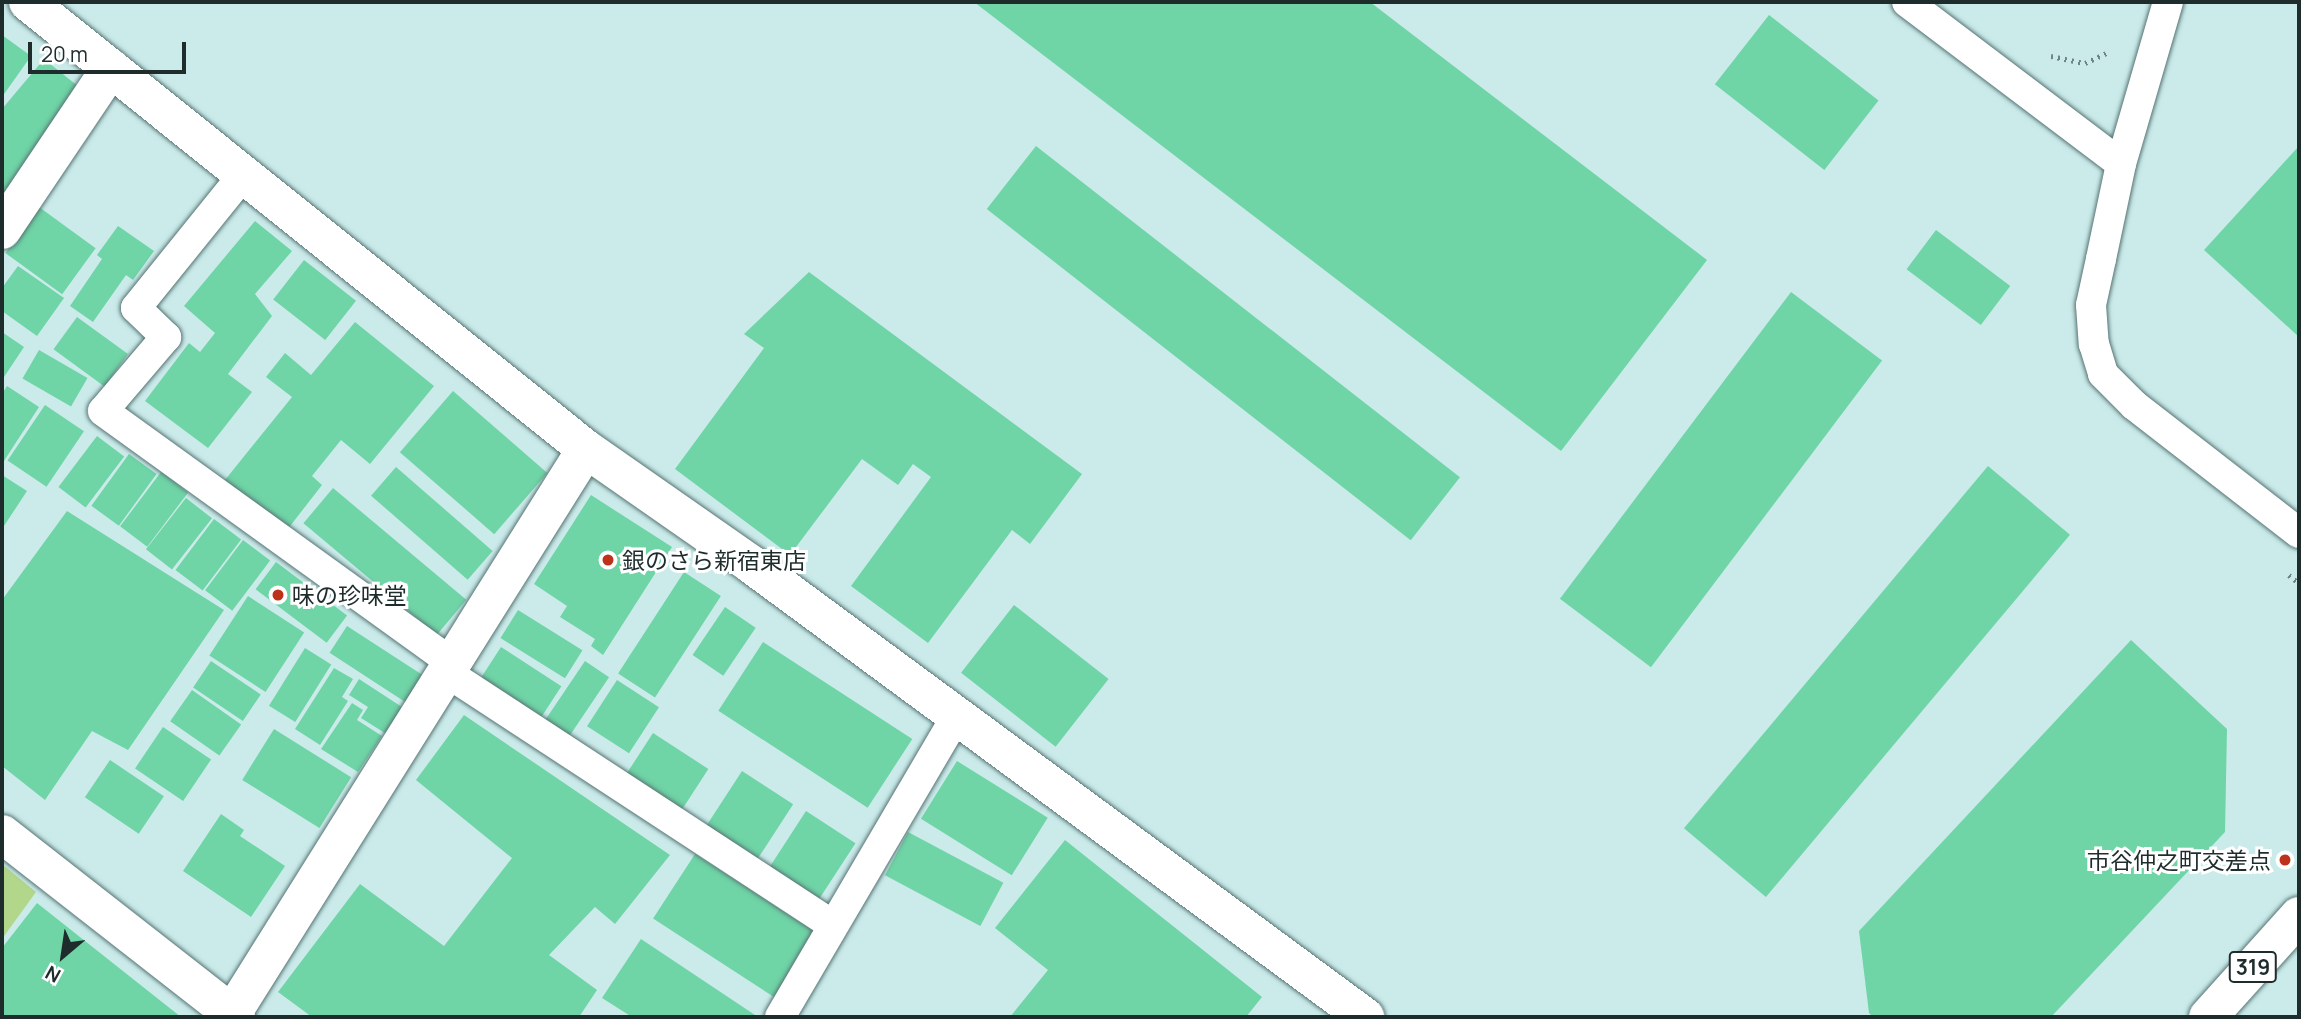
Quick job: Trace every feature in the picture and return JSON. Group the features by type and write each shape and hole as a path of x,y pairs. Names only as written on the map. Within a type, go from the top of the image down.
{"street":[{"path":"33,3 586,449 957,715 1365,1017"},
{"path":"2,230 111,68"},
{"path":"2,834 233,1016 586,449"},
{"name":"319","path":"2208,1017 2299,916"}],"lane":[{"path":"1906,2 2121,164"},
{"path":"2168,2 2121,164 2091,305 2094,344 2103,374 2134,405 2299,533"},
{"path":"244,174 136,308 166,337 103,411 449,667 833,925"},
{"path":"780,1017 957,715"}],"path":[{"path":"2044,54 2085,63 2111,51 2115,38"}],"green space":[{"path":"2,864 36,892 2,939"}],"building":[{"path":"974,2 1370,2 1707,260 1561,451"},
{"path":"1769,15 1879,101 1824,170 1715,84"},
{"path":"2,35 31,56 2,97"},
{"path":"44,59 79,87 2,195 2,109"},
{"path":"1036,146 1460,477 1411,540 987,209"},
{"path":"2299,146 2299,337 2204,250"},
{"path":"39,207 96,248 62,294 5,253"},
{"path":"255,221 292,251 255,294 272,316 228,374 252,392 208,448 145,401 189,343 200,352 215,333 184,306"},
{"path":"118,226 154,251 133,280 126,275 93,322 70,306 102,259 97,255"},
{"path":"1936,230 2010,286 1981,325 1907,269"},
{"path":"304,260 356,301 325,340 273,299"},
{"path":"18,266 64,298 37,336 2,311 2,288"},
{"path":"809,272 1082,474 1030,544 1012,530 928,643 851,586 931,477 913,464 898,485 862,459 790,555 675,469 764,348 744,334"},
{"path":"1791,292 1882,361 1651,667 1560,599"},
{"path":"77,317 128,354 104,386 53,349"},
{"path":"355,322 434,386 370,464 341,440 312,476 322,485 287,530 225,480 292,397 266,377 285,353 311,375"},
{"path":"2,332 24,347 2,380"},
{"path":"39,350 87,378 71,407 22,379"},
{"path":"7,386 39,407 2,464 2,394"},
{"path":"453,391 547,473 494,534 400,452"},
{"path":"45,405 84,431 46,487 8,461"},
{"path":"97,436 124,456 86,508 58,487"},
{"path":"129,454 157,474 119,526 91,506"},
{"path":"1988,466 2070,535 1766,897 1684,828"},
{"path":"396,467 493,551 468,580 371,496"},
{"path":"161,472 188,492 147,547 120,526"},
{"path":"2,475 27,491 2,529"},
{"path":"333,488 466,600 437,635 303,523"},
{"path":"591,495 672,547 603,655 591,646 595,639 560,617 567,606 534,584"},
{"path":"186,498 212,518 172,570 146,549"},
{"path":"67,511 224,610 128,750 92,731 45,800 2,766 2,600"},
{"path":"214,519 241,539 203,591 175,570"},
{"path":"243,540 270,560 232,611 205,590"},
{"path":"276,562 347,616 327,643 256,589"},
{"path":"684,572 721,596 655,697 618,673"},
{"path":"248,596 304,632 266,692 209,656"},
{"path":"1014,605 1109,679 1056,747 961,673"},
{"path":"725,607 756,628 723,676 693,655"},
{"path":"518,610 582,650 565,678 501,638"},
{"path":"347,626 423,676 406,702 330,653"},
{"path":"2131,640 2227,729 2225,832 2051,1017 1873,1017 1869,1013 1859,931"},
{"path":"763,642 912,739 868,808 718,711"},
{"path":"501,647 561,686 541,717 481,678"},
{"path":"305,648 331,664 295,722 269,706"},
{"path":"211,661 261,695 243,721 193,688"},
{"path":"585,661 609,677 569,737 545,721"},
{"path":"334,668 353,679 342,697 348,701 320,745 295,729"},
{"path":"359,679 405,709 388,735 361,718 368,707 349,695"},
{"path":"617,680 659,707 629,753 587,726"},
{"path":"192,690 241,724 219,756 170,721"},
{"path":"352,703 363,710 357,720 382,736 358,772 321,749"},
{"path":"464,715 670,855 615,924 595,907 549,955 597,990 579,1017 312,1017 278,992 360,884 444,946 512,858 416,780"},
{"path":"163,727 211,759 183,801 135,768"},
{"path":"274,729 351,777 319,828 242,780"},
{"path":"653,733 708,769 676,818 621,782"},
{"path":"110,760 164,796 139,834 85,797"},
{"path":"957,761 1048,818 1012,875 921,819"},
{"path":"742,771 793,804 756,862 704,829"},
{"path":"806,811 855,843 817,902 768,870"},
{"path":"221,814 244,830 240,836 285,866 251,917 183,871"},
{"path":"908,832 1003,883 980,926 885,875"},
{"path":"1065,840 1262,997 1246,1017 1010,1017 1048,970 995,928"},
{"path":"695,854 817,933 775,998 653,919"},
{"path":"37,903 181,1017 2,1017 2,948"},
{"path":"641,939 758,1017 632,1017 602,998"}],"place":[{"name":"銀のさら新宿東店","path":"608,560"},
{"name":"味の珍味堂","path":"278,595"},
{"name":"市谷仲之町交差点","path":"2285,860"}]}
